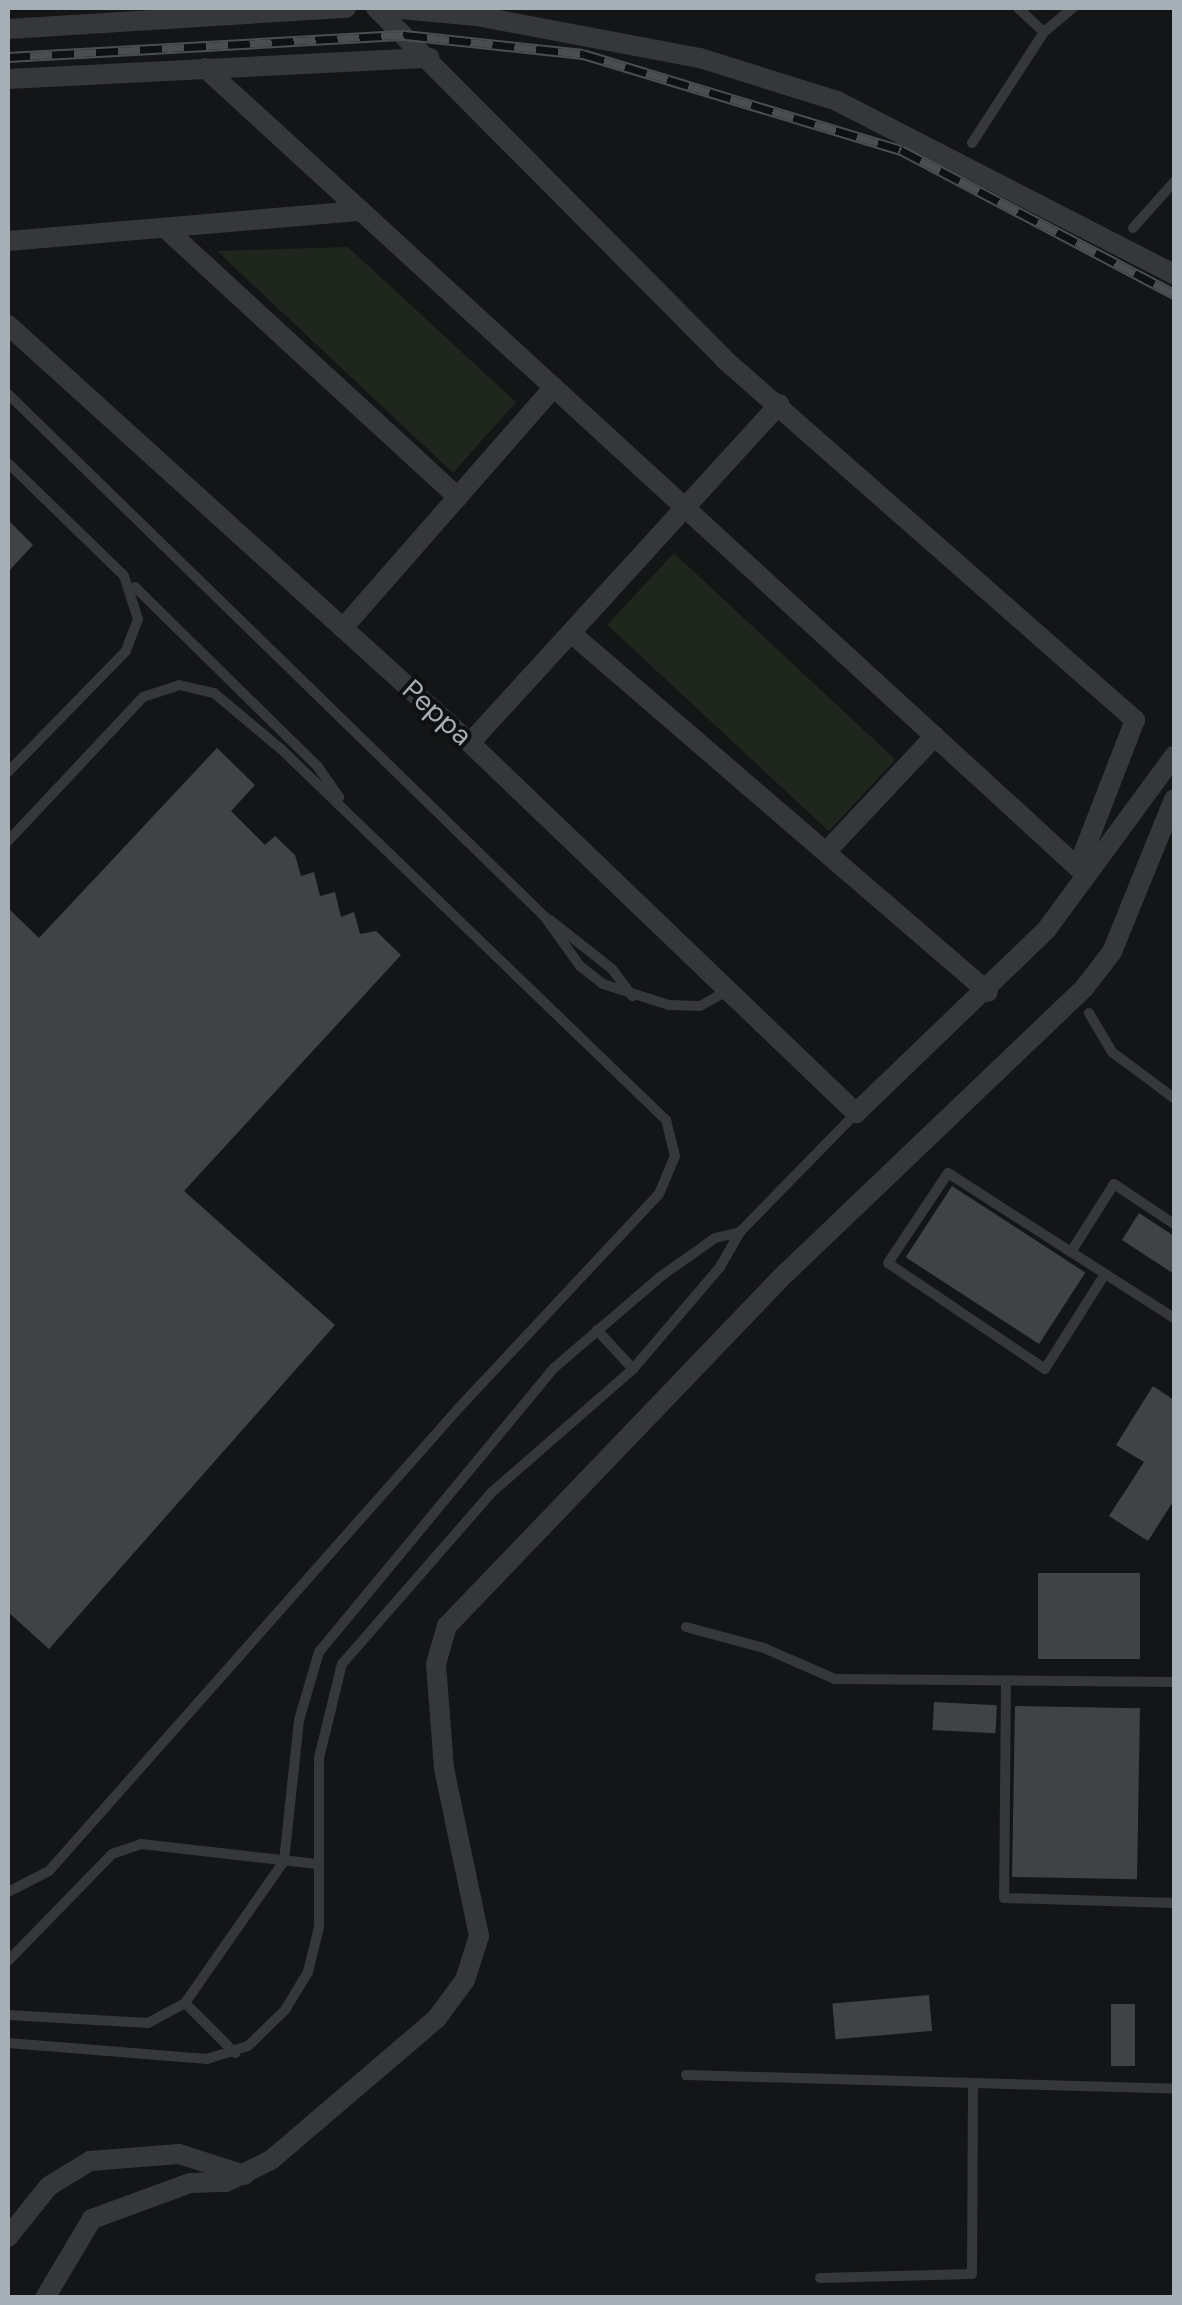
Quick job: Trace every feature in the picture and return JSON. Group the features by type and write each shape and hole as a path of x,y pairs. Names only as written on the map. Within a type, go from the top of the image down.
{"street":[{"path":"8,29 346,8"},
{"path":"376,8 724,358 1135,720 1082,870"},
{"path":"388,8 477,16 700,58 837,100 1174,274"},
{"path":"8,80 429,58"},
{"path":"205,68 1082,870"},
{"path":"8,241 361,211"},
{"path":"165,228 458,496"},
{"name":"Peppa","path":"8,324 470,742 856,1114"},
{"path":"343,628 554,387"},
{"path":"470,742 780,404"},
{"path":"571,633 988,992"},
{"path":"826,852 935,736"},
{"path":"856,1114 988,992 1174,756"},
{"path":"46,2298 92,2219 190,2183 245,2174 270,2160 436,2018 475,1957 478,1924 444,1768 436,1664 456,1612 787,1272 1085,987 1112,952 1174,799"},
{"path":"8,2237 48,2186 90,2161 179,2154 245,2174"}],"lane":[{"path":"1018,8 1044,32"},
{"path":"972,143 1044,32 1073,8"},
{"path":"1133,228 1174,182"},
{"path":"8,394 545,917 612,970 632,996"},
{"path":"8,463 318,767 354,818"},
{"path":"8,772 126,651 138,619 124,576"},
{"path":"8,841 143,697 178,685 214,693 354,818 666,1120 674,1144 673,1170 659,1194 458,1410 49,1872 8,1892"},
{"path":"545,917 580,966 632,996 686,1007 708,1004 728,990"},
{"path":"1089,1013 1112,1052 1174,1098"},
{"path":"8,2044 207,2059 235,2053 284,2010 308,1972 320,1928 319,1758 342,1664 492,1493 633,1369 720,1266 740,1232 856,1114"},
{"path":"1105,1274 1045,1370 888,1263 948,1173 1174,1318"},
{"path":"1071,1252 1114,1184 1174,1224"},
{"path":"8,2016 148,2023 185,2003 284,1861 298,1720 319,1652 496,1432 597,1330 715,1238 740,1232"},
{"path":"597,1330 633,1369"},
{"path":"686,1627 764,1648 835,1679 1174,1682"},
{"path":"1006,1681 1004,1898 1174,1903"},
{"path":"8,1961 112,1854 141,1844 318,1864"},
{"path":"185,2003 235,2053"},
{"path":"686,2075 1174,2089"},
{"path":"820,2278 972,2274 973,2083"}],"shaded area":[{"path":"348,247 516,402 453,473 217,251"},
{"path":"674,553 896,760 829,831 607,625"}],"building":[{"path":"8,520 33,545 8,572"},
{"path":"217,748 255,785 231,811 265,845 275,836 295,855 301,876 314,872 320,896 335,892 341,917 354,912 360,934 376,931 401,955 184,1191 335,1325 49,1649 8,1612 8,908 39,938"},
{"path":"952,1186 1085,1273 1039,1344 906,1257"},
{"path":"1139,1213 1174,1236 1174,1274 1122,1240"},
{"path":"1153,1386 1174,1400 1174,1500 1148,1541 1109,1516 1144,1462 1116,1445"},
{"path":"1038,1573 1140,1573 1140,1659 1038,1659"},
{"path":"934,1702 997,1705 995,1733 933,1730"},
{"path":"1015,1706 1140,1708 1137,1879 1012,1877"},
{"path":"929,1995 932,2031 836,2039 832,2003"},
{"path":"1111,2004 1135,2004 1135,2066 1111,2066"}],"railway":[{"path":"8,57 405,35 583,54 901,150 1174,294"}]}
